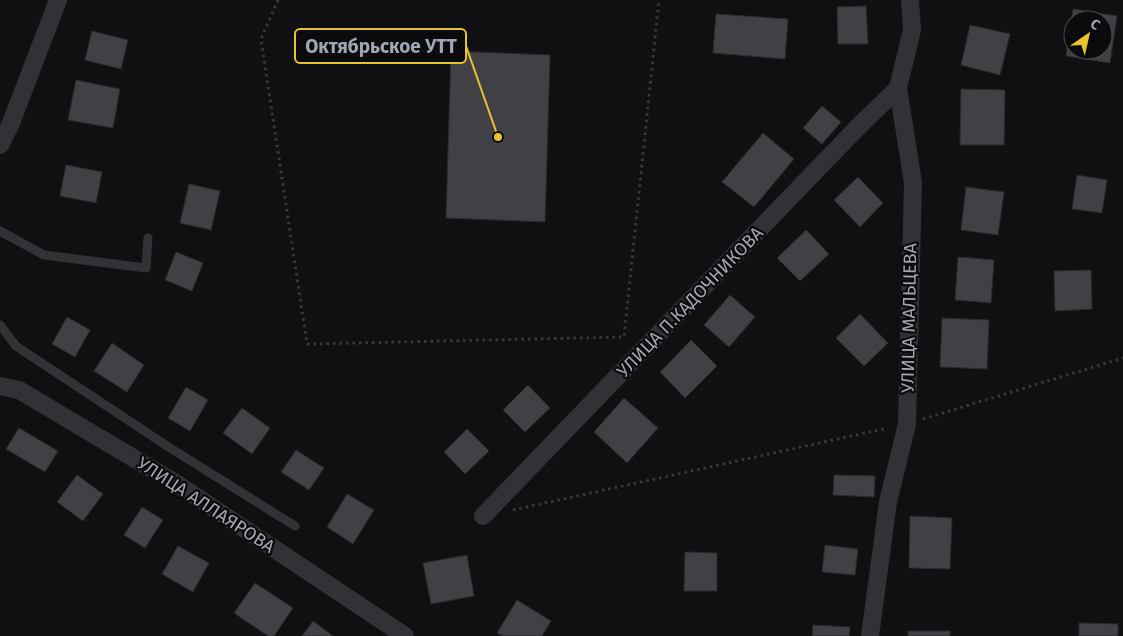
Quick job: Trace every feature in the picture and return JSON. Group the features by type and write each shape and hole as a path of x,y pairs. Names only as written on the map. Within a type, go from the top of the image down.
{"street":[{"path":"0,145 11,123 58,0"},
{"name":"УЛИЦА МАЛЬЦЕВА","path":"870,636 888,502 907,424 913,183 898,88 912,30 910,0"},
{"name":"УЛИЦА П.КАДОЧНИКОВА","path":"483,516 857,128 898,88"},
{"name":"УЛИЦА АЛЛАЯРОВА","path":"0,386 19,390 177,484 405,636"}],"lane":[{"path":"0,230 44,254 146,268 148,238"},
{"path":"0,325 16,346 167,446 295,526"}],"path":[{"path":"278,0 261,39 307,344 624,337 659,0"},
{"path":"512,510 907,424 1123,358"}],"building":[{"path":"866,6 868,44 838,44 837,7"},
{"path":"716,14 788,19 785,59 713,53"},
{"path":"1113,15 1117,16 1113,43"},
{"path":"970,25 1010,34 1000,75 961,65"},
{"path":"92,31 128,40 121,69 85,60"},
{"path":"451,51 550,55 545,222 446,218"},
{"path":"1091,60 1110,60 1110,63"},
{"path":"76,80 120,89 113,128 68,120"},
{"path":"961,89 1005,90 1004,145 960,145"},
{"path":"822,106 841,122 822,144 803,128"},
{"path":"763,133 794,159 754,207 722,182"},
{"path":"66,165 102,172 96,203 60,196"},
{"path":"1077,175 1107,180 1102,213 1072,209"},
{"path":"858,177 883,203 860,227 834,200"},
{"path":"189,184 220,191 211,230 180,223"},
{"path":"966,187 1004,192 998,235 961,230"},
{"path":"806,230 829,254 800,281 777,258"},
{"path":"176,252 203,263 192,291 165,280"},
{"path":"958,257 994,260 991,303 955,300"},
{"path":"1091,270 1092,309 1055,311 1054,271"},
{"path":"730,295 755,317 729,347 704,325"},
{"path":"860,314 888,343 864,366 836,338"},
{"path":"67,317 90,330 75,357 52,344"},
{"path":"942,318 989,320 987,369 940,367"},
{"path":"691,340 717,366 685,398 660,372"},
{"path":"112,343 144,365 127,392 94,371"},
{"path":"528,385 550,408 525,432 503,410"},
{"path":"186,387 208,400 190,431 168,418"},
{"path":"624,398 658,428 627,463 594,432"},
{"path":"242,408 270,428 252,454 223,433"},
{"path":"19,428 58,451 45,472 6,449"},
{"path":"467,429 489,451 465,474 444,452"},
{"path":"296,450 324,468 309,490 281,472"},
{"path":"77,475 103,494 83,521 57,502"},
{"path":"834,475 875,476 874,497 833,495"},
{"path":"347,494 374,510 353,544 327,527"},
{"path":"142,507 163,520 145,548 124,535"},
{"path":"910,516 952,518 950,569 909,568"},
{"path":"825,545 858,549 855,575 822,572"},
{"path":"178,546 209,563 193,592 162,574"},
{"path":"685,552 717,553 717,591 684,591"},
{"path":"467,555 474,596 431,604 423,563"},
{"path":"255,583 293,608 274,636 268,636 234,613"},
{"path":"517,600 551,621 542,636 503,636 497,633"},
{"path":"313,621 333,636 302,636"},
{"path":"1079,623 1118,624 1118,636 1079,636"},
{"path":"813,625 850,627 849,636 812,636"},
{"path":"908,631 950,631 950,636 908,636"}],"place":[{"name":"Октябрьское УТТ","path":"498,137"}]}
